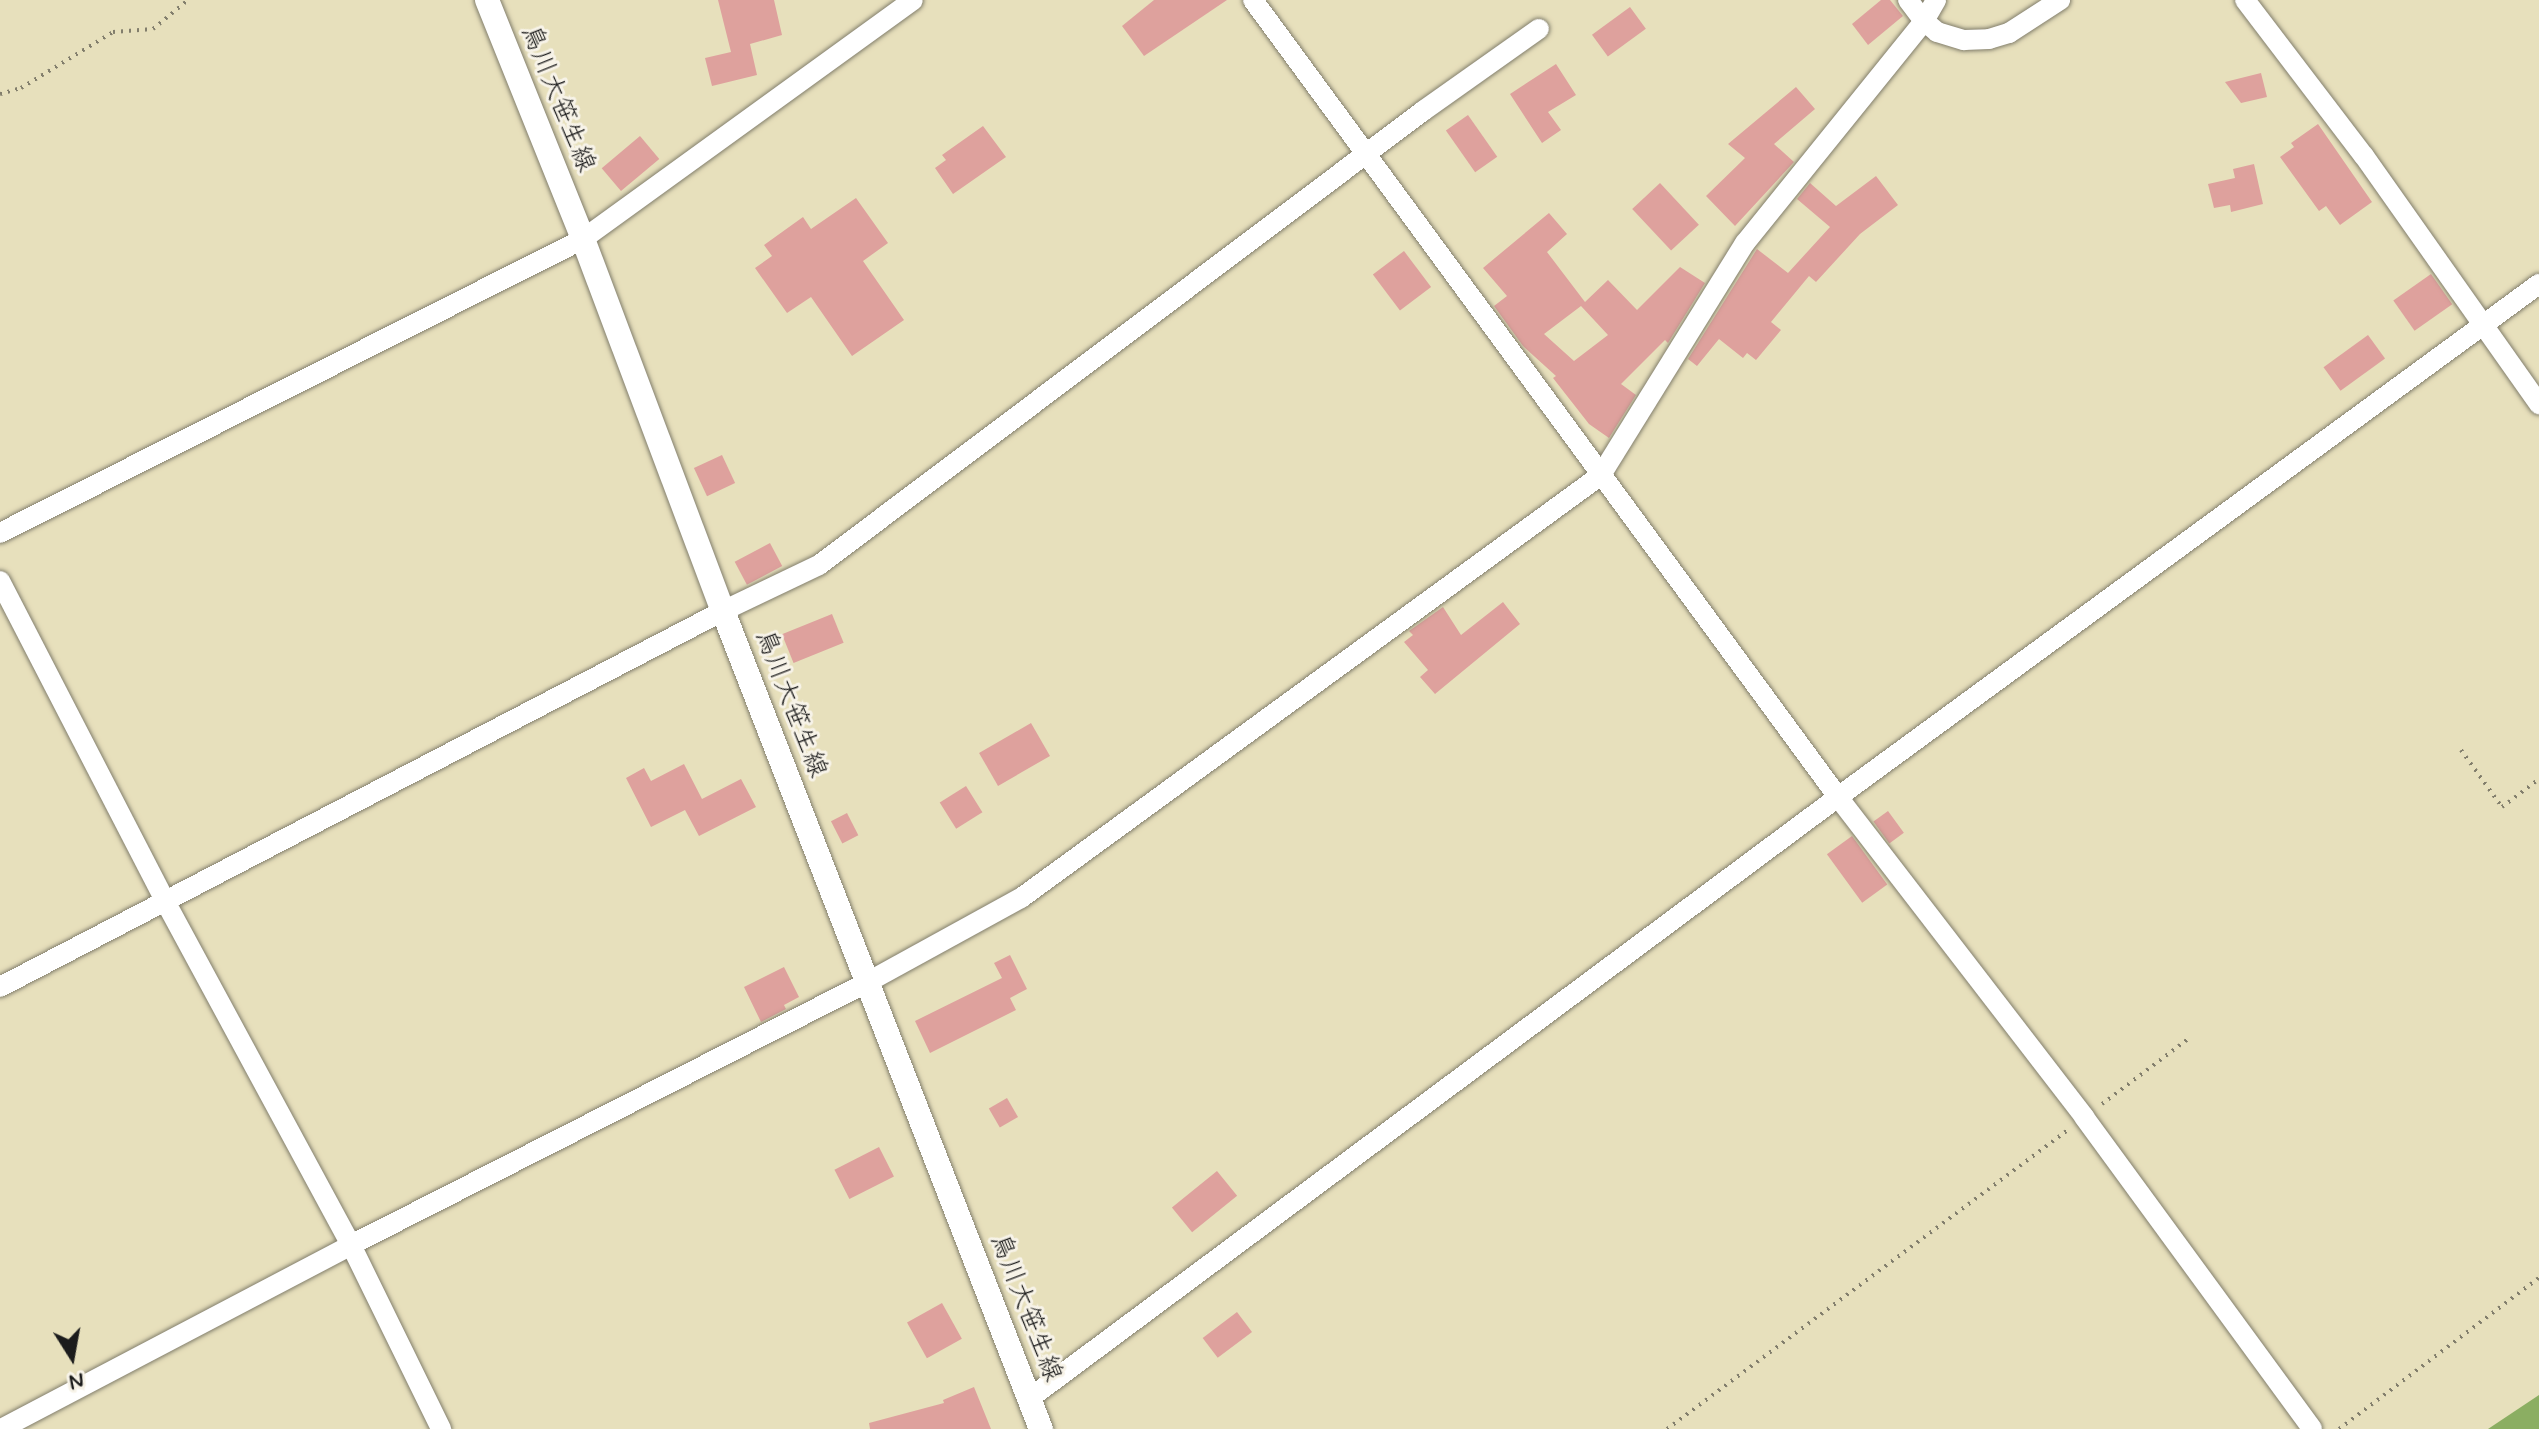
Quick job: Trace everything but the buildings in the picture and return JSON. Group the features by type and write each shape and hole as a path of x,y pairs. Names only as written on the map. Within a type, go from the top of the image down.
{"street":[{"name":"鳥川大笹生線","path":"487,0 583,239 723,611 1041,1429"},
{"path":"0,533 583,239 913,0"},
{"path":"1253,0 1838,797 2084,1117 2312,1429"},
{"path":"1908,0 1937,32 1964,40 1989,39 2009,33 2060,0"},
{"path":"1,1429 351,1245 868,982 1021,898 1601,475 1745,243 1924,21 1936,0"},
{"path":"2245,0 2364,156 2539,404"},
{"path":"0,987 723,611 819,565 1365,154 1539,29"},
{"path":"1030,1398 1838,797 2539,284"},
{"path":"0,581 165,901 351,1245 441,1429"}],"path":[{"path":"0,94 21,88 113,32 153,29 188,0"},
{"path":"2461,750 2502,807 2539,779"},
{"path":"1667,1429 2188,1039"},
{"path":"2339,1429 2539,1278"}],"green space":[{"path":"2539,1395 2539,1429 2488,1429"}]}
